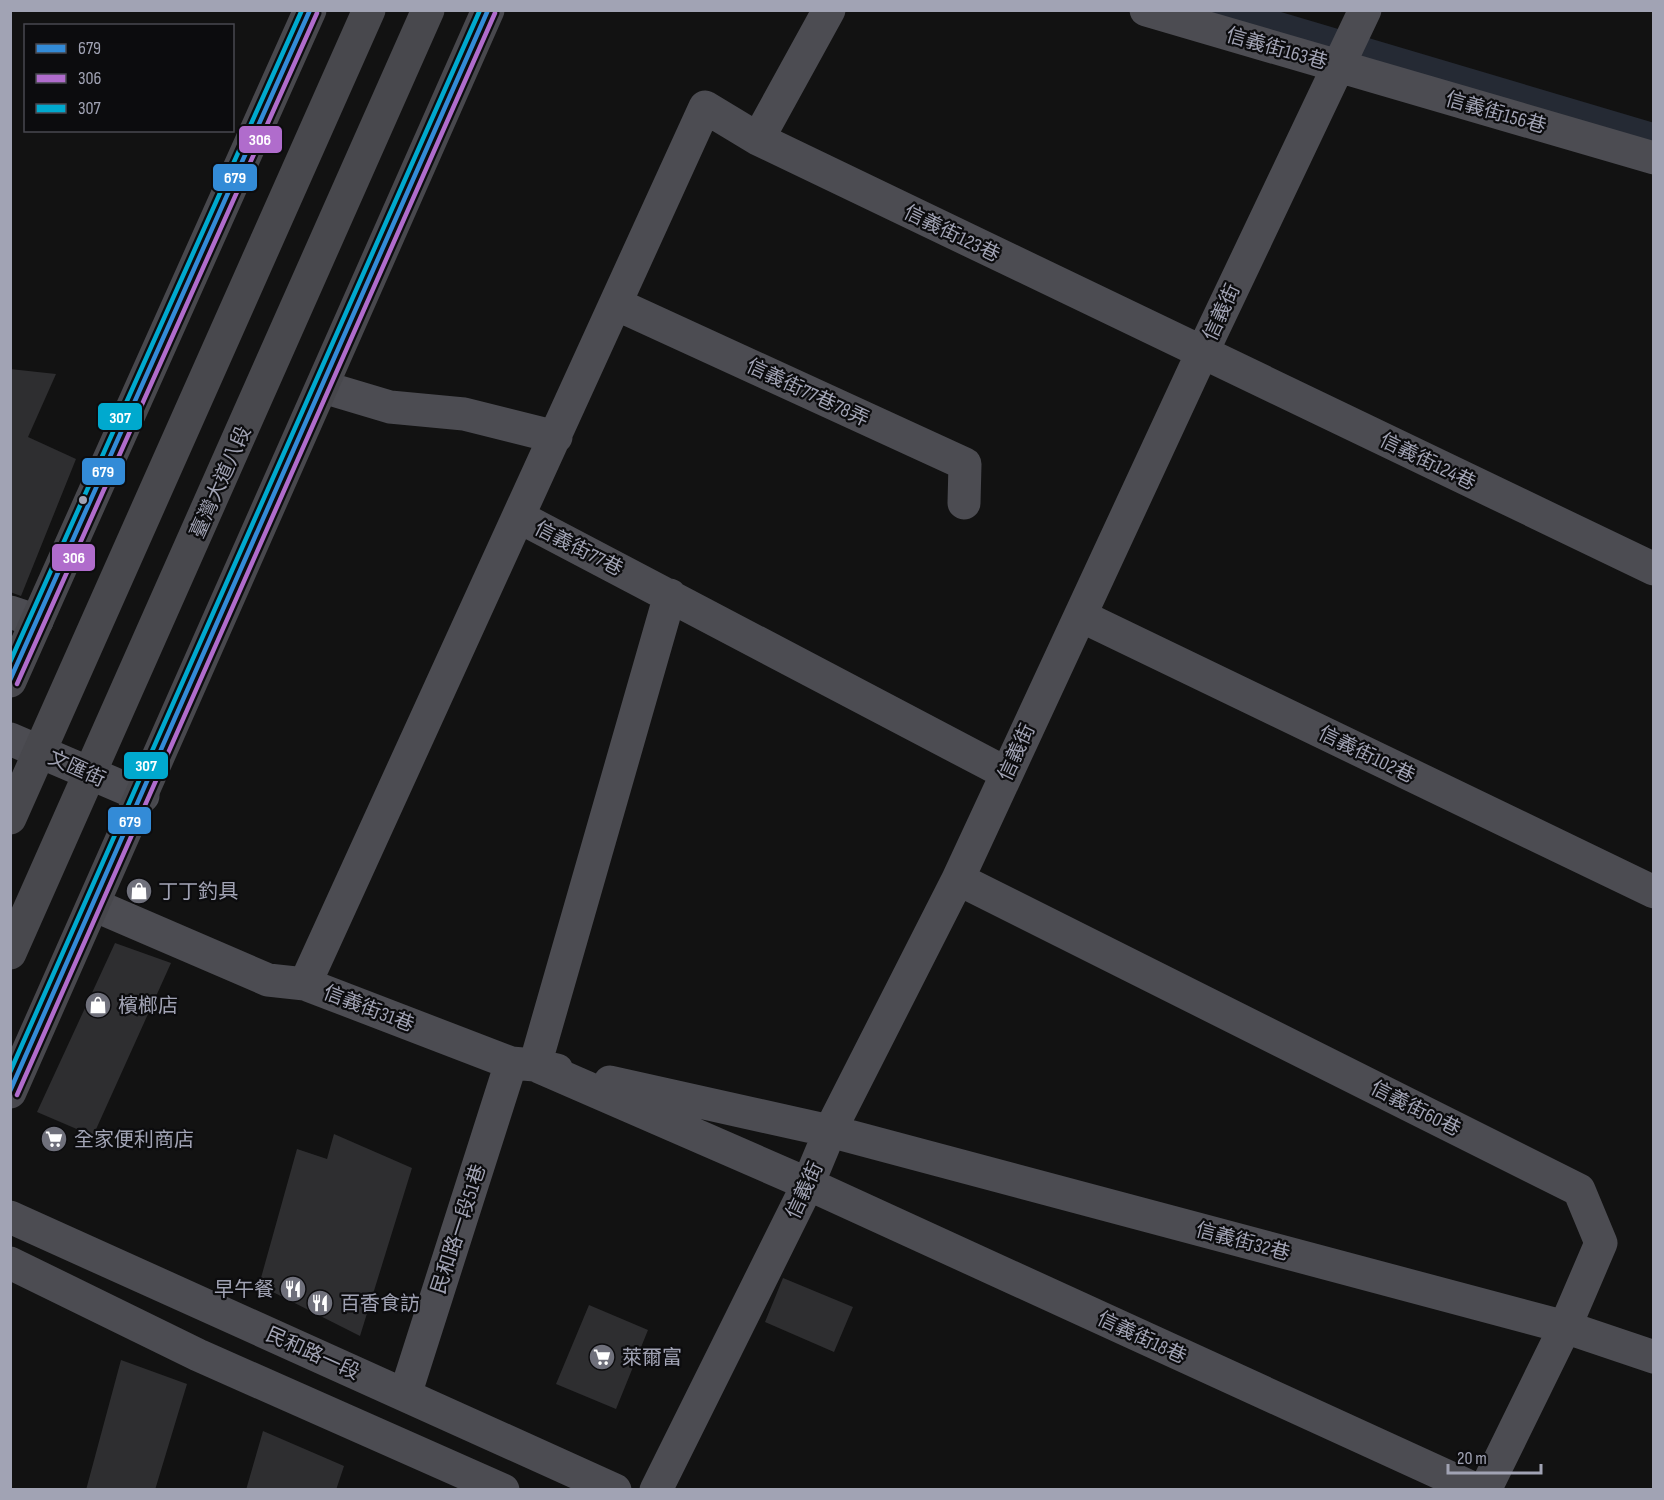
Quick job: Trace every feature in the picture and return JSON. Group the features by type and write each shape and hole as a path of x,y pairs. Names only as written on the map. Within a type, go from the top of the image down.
{"main road":[{"path":"10,681 24,616 310,10"},
{"path":"10,818 25,745 369,10"},
{"name":"臺灣大道八段","path":"10,953 428,10"},
{"path":"10,1092 143,796 488,10"}],"street":[{"path":"758,139 829,10"},
{"name":"信義街163巷","path":"1146,10 1338,66"},
{"name":"信義街","path":"656,1490 808,1184 830,1131 958,879 1202,353 1365,10"},
{"name":"信義街156巷","path":"1338,66 1653,158"},
{"name":"信義街123巷","path":"705,107 758,139 1202,353"},
{"name":"信義街77巷","path":"705,107 519,517 1006,772"},
{"name":"信義街77巷78弄","path":"616,304 965,464 964,503"},
{"name":"信義街124巷","path":"1202,353 1653,569"},
{"path":"323,387 390,406 464,414 556,437"},
{"name":"信義街31巷","path":"519,517 305,984 523,1064 808,1184"},
{"name":"民和路一段51巷","path":"405,1395 523,1064 670,595"},
{"name":"信義街102巷","path":"1081,616 1653,892"},
{"name":"文匯街","path":"25,745 143,796"},
{"name":"信義街60巷","path":"958,879 1579,1190 1601,1243 1565,1327 1485,1490"},
{"path":"94,905 267,980 305,984"},
{"name":"信義街32巷","path":"523,1064 830,1131 1565,1327 1653,1356"},
{"name":"信義街18巷","path":"808,1184 1477,1490"},
{"name":"民和路一段","path":"10,1217 615,1490"},
{"path":"10,1263 198,1355 502,1490"}],"building":[{"path":"10,369 56,374 28,437 76,459 21,596 10,592"},
{"path":"115,943 171,963 93,1136 37,1112"},
{"path":"334,1134 412,1168 360,1336 259,1285 297,1149 327,1159"},
{"path":"783,1278 853,1307 834,1352 765,1322"},
{"name":"萊爾富","path":"589,1305 648,1330 616,1409 556,1384"},
{"path":"121,1360 187,1384 155,1490 86,1490"},
{"path":"263,1431 344,1466 336,1490 246,1490"}],"waterway":[{"path":"1216,10 1654,140"}],"transit line":[{"name":"307","path":"10,662 302,10"},
{"name":"679","path":"10,680 310,10"},
{"name":"307","path":"10,1072 480,10"},
{"name":"679","path":"10,1091 488,10"},
{"name":"306","path":"17,684 317,13"},
{"name":"306","path":"17,1095 495,13"}],"place":[{"name":"丁丁釣具","path":"139,891"},
{"name":"檳榔店","path":"98,1005"},
{"name":"全家便利商店","path":"54,1139"},
{"name":"早午餐","path":"293,1289"},
{"name":"百香食訪","path":"320,1303"},
{"name":"萊爾富","path":"602,1357"}]}
